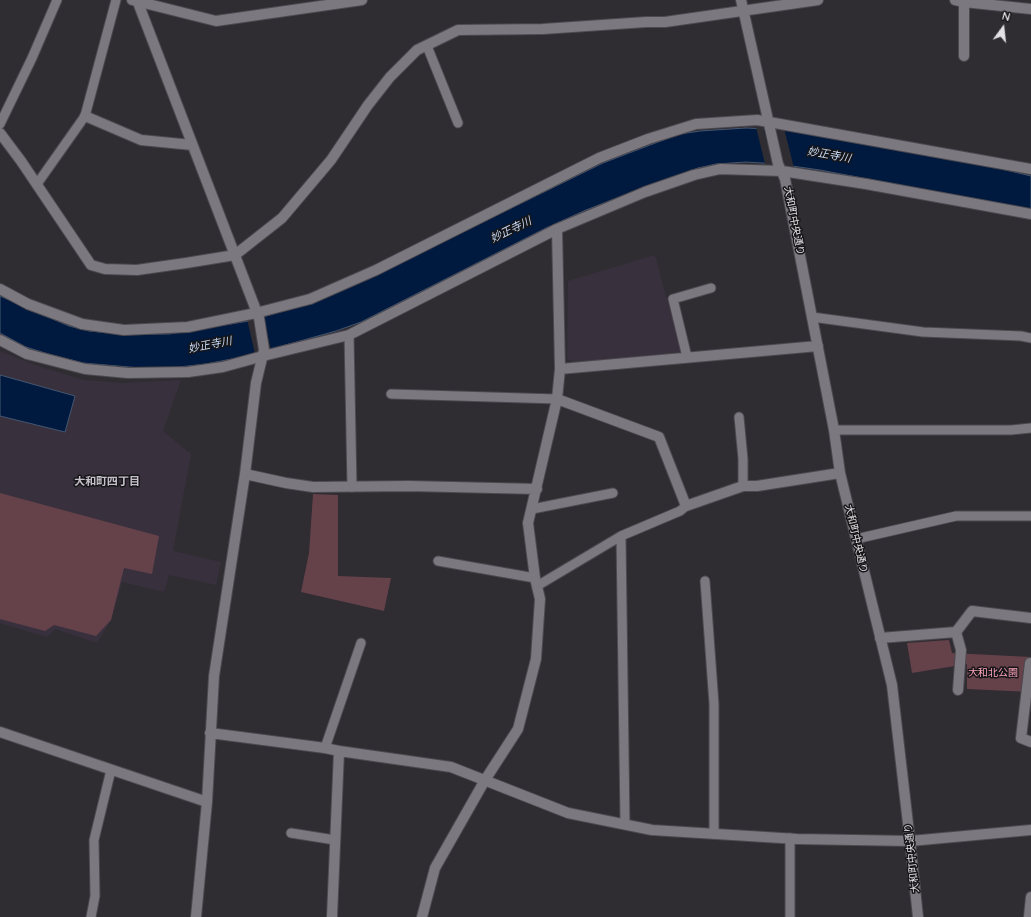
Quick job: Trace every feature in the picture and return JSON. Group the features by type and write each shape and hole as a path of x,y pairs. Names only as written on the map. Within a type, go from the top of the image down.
{"street":[{"path":"135,0 216,21 362,0"},
{"path":"135,0 235,255 257,316 263,353 256,383 246,474 214,676 207,802 196,917"},
{"path":"0,134 37,184 91,265 105,269 137,270 235,255 282,218 331,160 368,105 390,77 418,50 458,30 543,29 665,22 742,5 818,0"},
{"path":"964,56 959,1 1031,9"},
{"name":"大和町中央通り","path":"742,5 769,126 780,168 785,179 834,430 840,473 892,686 918,917"},
{"path":"85,116 141,140 192,144"},
{"path":"0,289 28,304 82,324 124,330 188,327 257,316 310,299 376,270 599,158 648,139 696,124 757,120 769,126 1031,169"},
{"path":"0,340 27,354 85,369 128,373 188,372 223,367 263,353 312,344 349,335 557,228 644,192 694,175 720,169 780,168 1031,214"},
{"path":"422,917 435,868 485,780 518,729 536,659 540,599 536,582 528,523 557,399 560,369 557,228"},
{"path":"560,369 818,346"},
{"path":"557,399 659,437 686,506 743,486 757,486 840,473"},
{"path":"246,474 286,483 312,486 409,486 537,489"},
{"path":"880,638 956,632 972,611 1031,618"},
{"path":"956,632 961,650 958,690"},
{"path":"1030,663 1021,738 1031,742"},
{"path":"0,732 207,802"},
{"path":"210,733 325,748 451,767 568,813 652,830 790,838 910,841 1031,830"},
{"path":"332,917 340,751"},
{"path":"1029,917 1031,901"}],"lane":[{"path":"0,124 32,58 57,0"},
{"path":"37,184 85,116 116,0"},
{"path":"427,46 458,123"},
{"path":"687,357 673,299 712,288"},
{"path":"812,317 923,332 1021,336 1031,338"},
{"path":"349,335 352,487"},
{"path":"391,394 557,399"},
{"path":"739,417 743,458 743,486"},
{"path":"834,430 1010,430 1031,428"},
{"path":"532,509 614,493"},
{"path":"438,561 536,582 621,536 680,511 686,506"},
{"path":"856,539 956,516 1031,516"},
{"path":"621,536 625,824"},
{"path":"705,581 714,704 714,834"},
{"path":"325,748 361,643"},
{"path":"90,917 95,896 94,840 111,770"},
{"path":"291,833 335,840"},
{"path":"790,838 790,917"}],"shaded area":[{"path":"655,255 681,352 573,363 567,358 568,281"},
{"path":"0,351 38,366 84,380 123,383 181,380 163,431 191,454 173,551 221,562 216,585 169,575 164,592 122,582 111,620 97,643 55,629 47,637 0,623"}],"green space":[{"path":"0,493 159,536 152,574 124,568 111,620 96,636 54,625 45,631 0,619"},
{"path":"313,494 338,495 338,576 391,578 384,611 301,592 309,553"},
{"name":"大和北公園","path":"949,640 952,653 1031,657 1031,692 967,689 967,664 912,673 907,643"}],"water":[{"name":"妙正寺川","path":"746,128 790,130 964,160 1031,176 1031,210 820,170 778,164 746,162 716,164 698,168 586,210 546,228 361,322 336,331 242,357 206,364 170,368 141,368 83,363 26,347 0,333 0,296 69,326 89,331 122,334 169,334 249,321 317,301 363,281 603,163 680,134"},
{"path":"0,375 75,396 65,432 0,416"}],"pier":[{"path":"756,127 763,127 773,165 765,164"},
{"path":"765,127 784,128 794,168 774,165"},
{"path":"263,315 271,350 255,354 247,319"}],"district":[{"name":"大和町四丁目","path":"107,482"}]}
